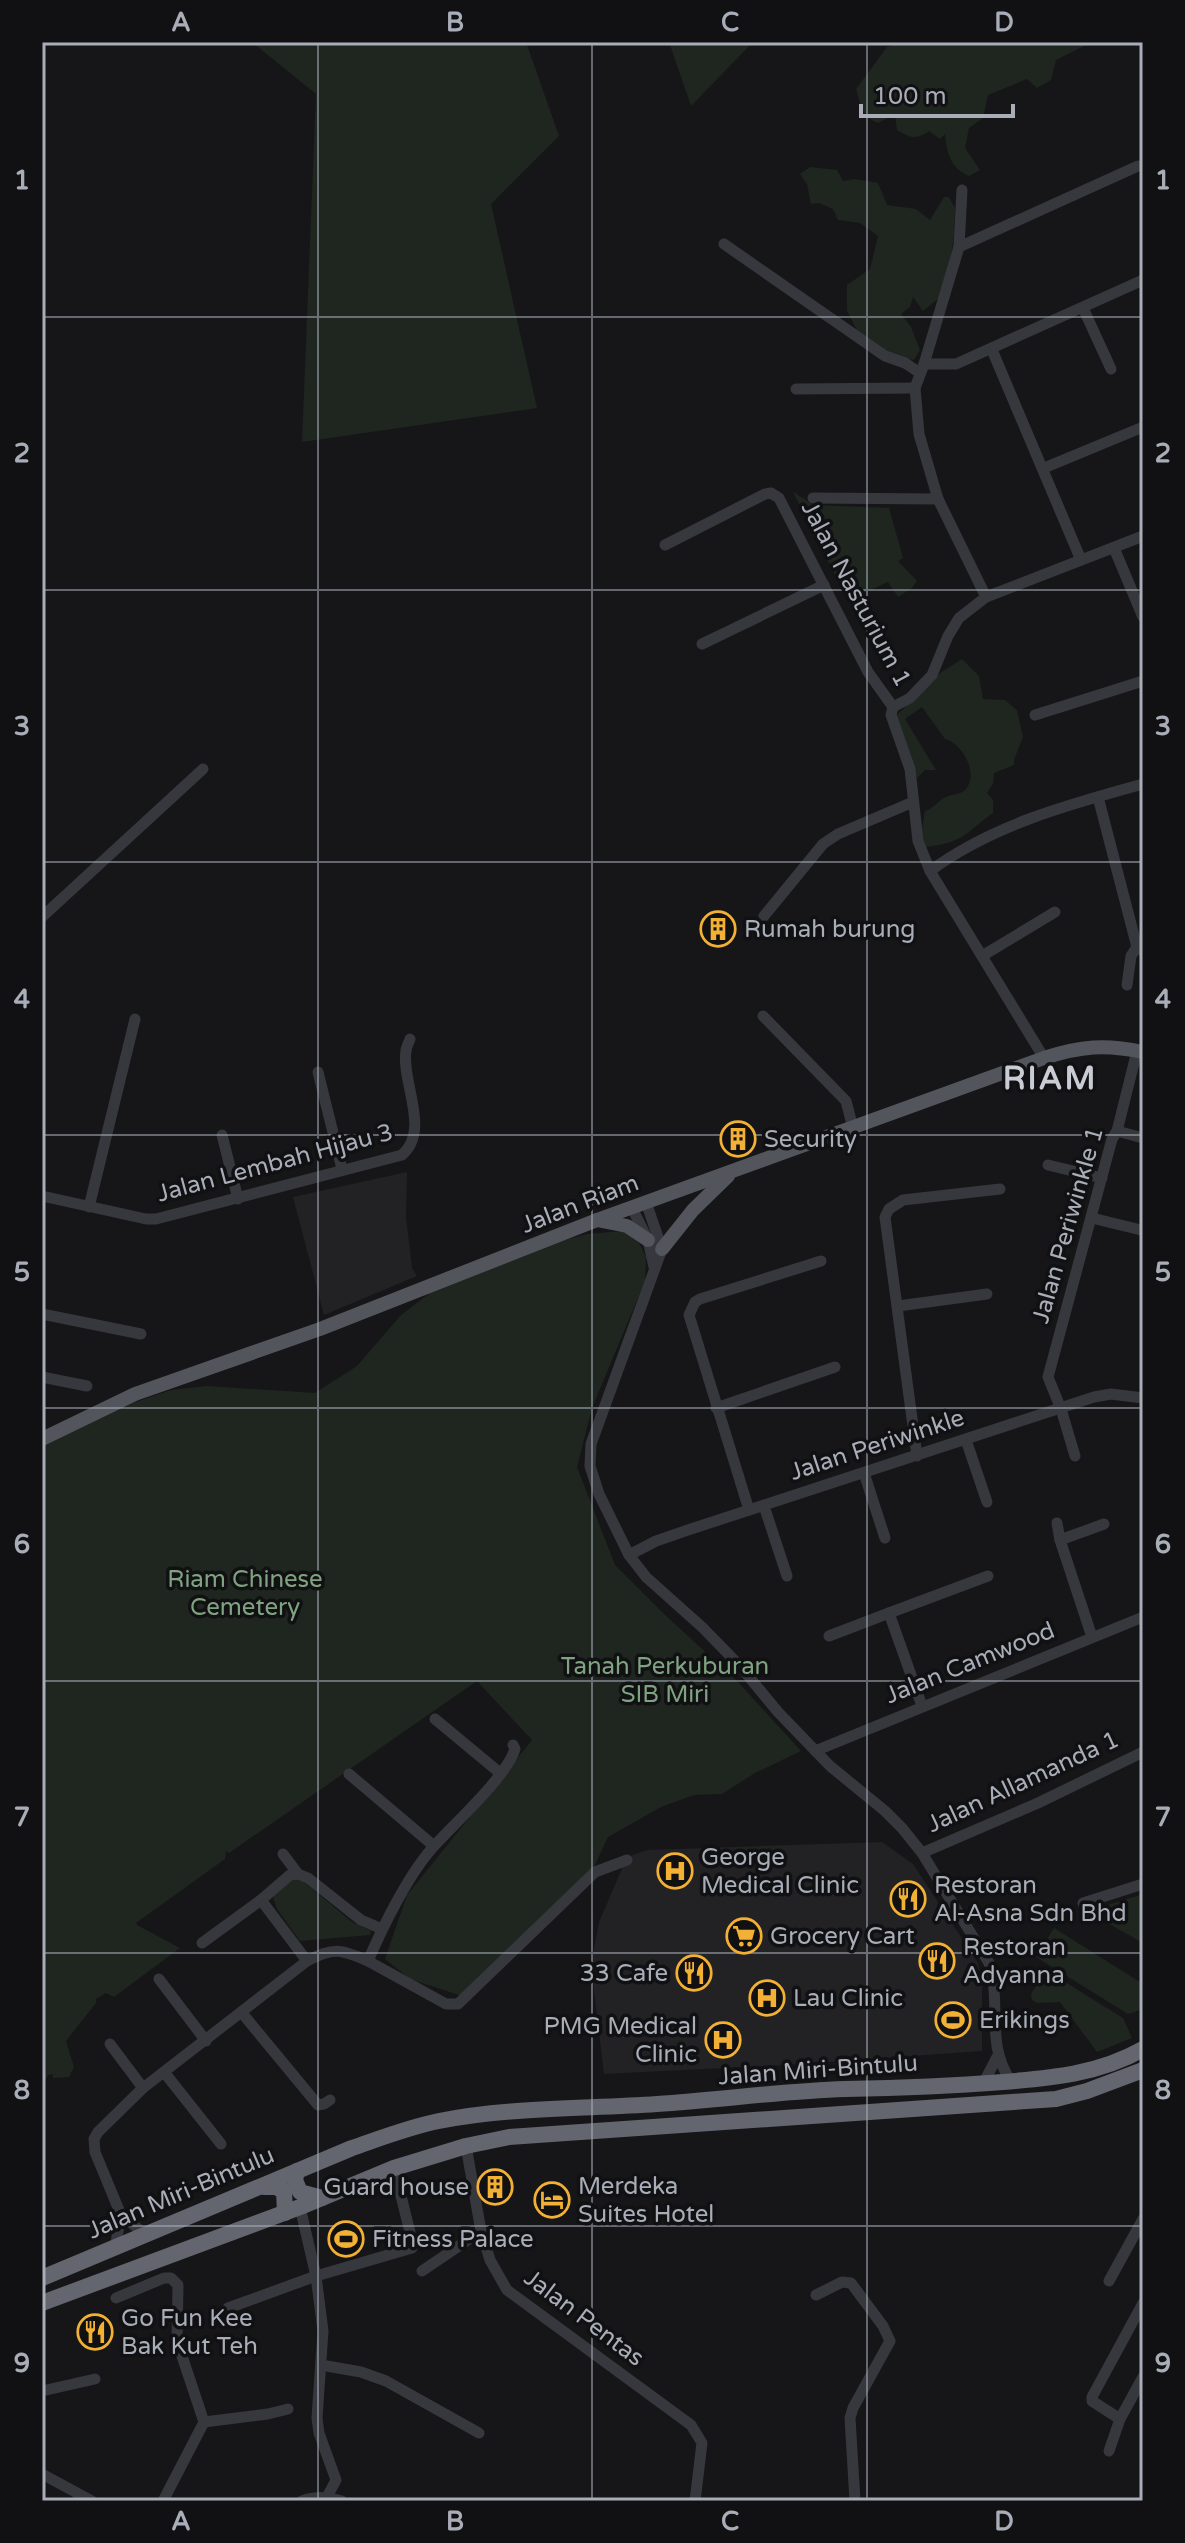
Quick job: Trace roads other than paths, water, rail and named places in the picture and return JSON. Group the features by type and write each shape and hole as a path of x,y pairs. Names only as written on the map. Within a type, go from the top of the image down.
{"highway":[{"name":"Jalan Miri-Bintulu","path":"42,2278 297,2171 402,2131 440,2121 521,2111 731,2099 804,2090 983,2084 1082,2074 1130,2057 1143,2049"},
{"name":"Jalan Miri-Bintulu","path":"42,2303 293,2210 394,2168 466,2146 509,2137 1056,2099 1143,2070"},
{"path":"731,2099 791,2103 799,2108 802,2117"},
{"path":"297,2171 295,2180 300,2192 322,2198"},
{"path":"258,2187 276,2187 284,2191 293,2210"}],"main road":[{"name":"Jalan Riam","path":"42,1439 135,1394 320,1329 597,1220 1044,1058 1091,1046 1112,1046 1140,1052"},
{"path":"662,1249 693,1210 734,1171"},
{"path":"597,1220 627,1226 648,1240"}],"street":[{"path":"959,247 1138,166"},
{"path":"962,190 959,247 915,388 919,434 938,499 986,597"},
{"path":"724,244 885,356 922,369 956,364 992,350 1143,280"},
{"path":"1083,308 1111,369"},
{"path":"992,350 1081,560"},
{"path":"796,389 915,388"},
{"path":"1044,468 1143,427"},
{"name":"Jalan Nasturium 1","path":"665,545 765,494 771,493 779,498 868,672 893,707 891,715 910,769 918,841 930,871 1044,1058"},
{"path":"813,498 938,499"},
{"path":"893,707 910,698 932,675 959,618 986,597 1143,536"},
{"path":"1114,548 1143,617"},
{"path":"702,644 824,585"},
{"path":"1035,715 1143,681"},
{"path":"42,917 203,769"},
{"path":"930,871 953,854 1051,810 1143,784"},
{"path":"1098,797 1140,949 1131,956 1127,985"},
{"path":"764,916 823,844 838,834 913,802"},
{"path":"982,956 1055,912"},
{"path":"763,1016 846,1101 853,1128"},
{"path":"89,1207 135,1019"},
{"name":"Jalan Lembah Hijau 3","path":"42,1196 156,1219 402,1155 408,1150 415,1122 405,1052 410,1039"},
{"name":"Jalan Periwinkle 1","path":"1075,1456 1048,1377 1112,1139 1140,1052"},
{"path":"318,1072 342,1169"},
{"path":"1117,1131 1143,1138"},
{"path":"222,1135 238,1199"},
{"path":"1048,1165 1102,1178"},
{"path":"917,1456 885,1217 889,1209 903,1200 1000,1189"},
{"path":"639,1205 654,1272"},
{"path":"639,1205 662,1249 591,1444 590,1466 599,1494 629,1555 646,1577 717,1642 815,1751 893,1819 922,1853 989,1963 997,2057 1011,2081"},
{"path":"1092,1218 1141,1230"},
{"path":"749,1510 689,1315 695,1302 821,1261"},
{"path":"898,1306 987,1294"},
{"path":"42,1314 141,1334"},
{"path":"716,1408 835,1367"},
{"path":"42,1377 87,1386"},
{"name":"Jalan Periwinkle","path":"629,1555 656,1541 1061,1409 1111,1394 1143,1398"},
{"path":"966,1440 987,1502"},
{"path":"864,1473 885,1538"},
{"path":"764,1506 787,1576"},
{"path":"1057,1523 1092,1637"},
{"path":"1060,1540 1104,1524"},
{"path":"829,1636 988,1576"},
{"path":"889,1613 922,1706"},
{"name":"Jalan Camwood","path":"815,1751 1143,1617"},
{"path":"435,1719 500,1773"},
{"path":"368,1961 382,1929 434,1846 500,1773 513,1756 513,1745"},
{"name":"Jalan Allamanda 1","path":"922,1853 1038,1803 1143,1752"},
{"path":"349,1774 434,1846"},
{"path":"283,1854 298,1874"},
{"path":"146,2235 121,2215 99,2162 94,2139 143,2088 307,1961 325,1951 338,1950 368,1961 446,2004 458,2004 595,1872 627,1860"},
{"path":"202,1943 290,1875 298,1874 308,1878 361,1920 382,1929"},
{"path":"1083,1903 1143,1884"},
{"path":"261,1900 307,1961"},
{"path":"159,1979 206,2041"},
{"path":"242,2013 318,2105 330,2100"},
{"path":"110,2044 143,2088"},
{"path":"983,2084 997,2057"},
{"path":"164,2072 221,2144"},
{"name":"Jalan Pentas","path":"466,2146 481,2231 490,2260 507,2290 691,2425 702,2443 695,2501"},
{"path":"228,2308 316,2276 412,2248 394,2168"},
{"path":"293,2210 316,2276 323,2331 317,2418 319,2433 336,2480 327,2497"},
{"path":"115,2248 121,2215"},
{"path":"1109,2281 1143,2219"},
{"path":"422,2271 481,2231"},
{"path":"116,2298 164,2278 178,2285 177,2341 204,2422 163,2501"},
{"path":"816,2295 842,2282 851,2283 883,2326 890,2341 850,2418 855,2501"},
{"path":"1120,2419 1092,2401 1092,2397 1143,2303"},
{"path":"321,2365 361,2372 386,2381 479,2433"},
{"path":"1109,2451 1120,2419 1143,2377"},
{"path":"42,2391 95,2379"},
{"path":"204,2422 288,2409"},
{"path":"42,2474 92,2501"},
{"path":"302,2501 327,2497 342,2501"}],"place":[{"name":"Rumah burung","path":"718,929"},
{"name":"Security","path":"738,1139"},
{"name":"George Medical Clinic","path":"675,1871"},
{"name":"Restoran Al-Asna Sdn Bhd","path":"908,1899"},
{"name":"Grocery Cart","path":"744,1936"},
{"name":"Restoran Adyanna","path":"937,1961"},
{"name":"33 Cafe","path":"694,1973"},
{"name":"Lau Clinic","path":"767,1998"},
{"name":"Erikings","path":"953,2020"},
{"name":"PMG Medical Clinic","path":"723,2040"},
{"name":"Guard house","path":"495,2187"},
{"name":"Merdeka Suites Hotel","path":"552,2200"},
{"name":"Fitness Palace","path":"346,2239"},
{"name":"Go Fun Kee Bak Kut Teh","path":"95,2332"}],"district":[{"name":"RIAM","path":"1050,1079"}],"park label":[{"name":"Riam Chinese Cemetery","path":"245,1593"},
{"name":"Tanah Perkuburan SIB Miri","path":"665,1680"}]}
